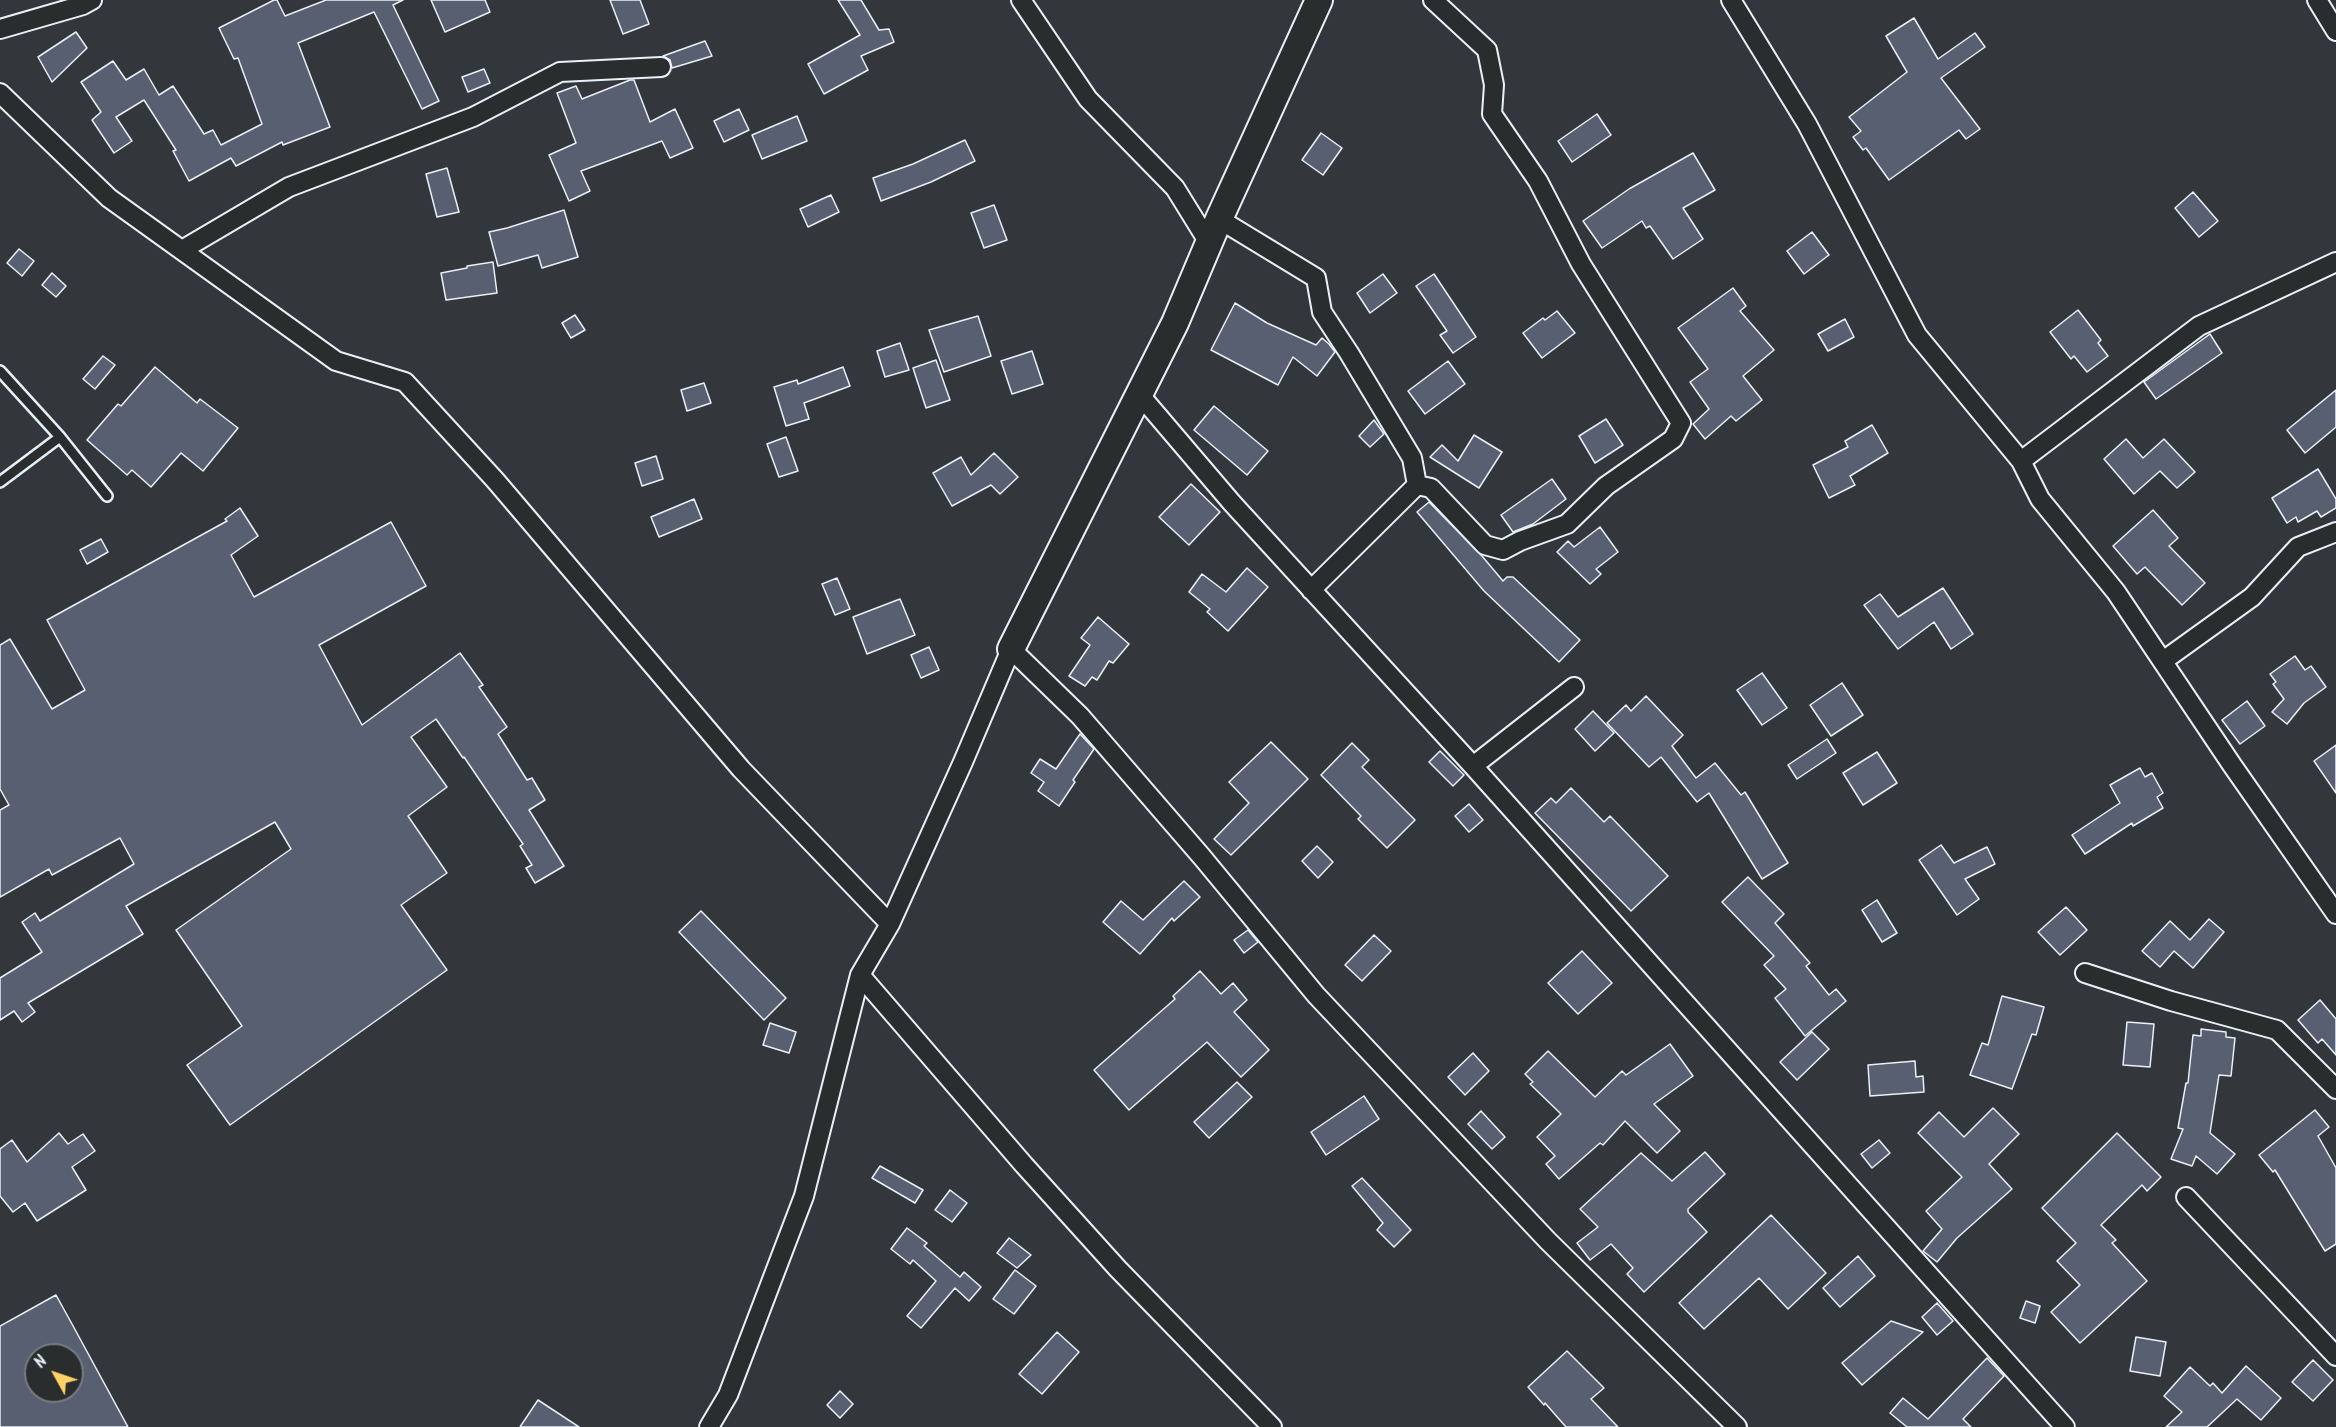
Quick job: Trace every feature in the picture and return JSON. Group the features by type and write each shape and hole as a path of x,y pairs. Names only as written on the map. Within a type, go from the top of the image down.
{"street":[{"path":"0,29 83,5 92,0"},
{"path":"1021,0 1088,99 1175,188 1209,243"},
{"path":"709,1427 728,1395 804,1196 860,975 890,924 1011,649 1175,323 1219,219 1319,0"},
{"path":"1417,485 1431,488 1485,545 1503,550 1520,541 1567,524 1606,486 1673,439 1681,423 1581,264 1538,181 1492,114 1494,85 1487,50 1433,0"},
{"path":"1731,0 1807,124 1917,335 2021,461 2040,499 2116,592 2336,914"},
{"path":"2317,0 2336,31"},
{"path":"182,250 289,187 473,117 560,72 661,67"},
{"path":"0,93 109,198 336,361 405,382 495,480 741,770 890,924"},
{"path":"1219,219 1316,278 1322,312 1412,458 1417,485"},
{"path":"2021,461 2199,326 2336,262"},
{"path":"1140,395 1311,591 1473,766 2065,1427"},
{"path":"1311,591 1417,485"},
{"path":"2163,661 2252,597 2298,547 2336,531"},
{"path":"1011,649 1080,716 1202,857 1316,995 1548,1241 1737,1427"},
{"path":"1473,766 1574,687"},
{"path":"2085,973 2277,1030 2336,1089"},
{"path":"860,975 1024,1165 1118,1269 1272,1427"},
{"path":"2186,1197 2336,1356"}],"lane":[{"path":"0,371 60,437 107,496"},
{"path":"0,482 60,437"}],"building":[{"path":"277,0 285,16 326,0 403,0 393,5 439,101 422,109 374,12 298,43 330,127 283,145 282,142 236,166 231,158 189,181 173,151 176,150 144,100 116,117 132,141 114,153 92,120 101,112 81,82 113,61 126,80 144,69 159,95 173,86 204,134 213,130 221,145 262,124 238,58 234,59 219,28"},
{"path":"431,0 485,0 490,12 445,32"},
{"path":"610,0 640,0 649,24 623,34"},
{"path":"838,0 861,0 879,30 889,29 894,42 861,56 868,70 824,94 808,64 860,35"},
{"path":"1914,18 1938,59 1975,33 1985,47 1941,78 1980,129 1966,139 1959,130 1889,180 1866,148 1863,150 1853,137 1861,131 1849,117 1907,72 1886,36"},
{"path":"76,32 87,48 52,82 38,57"},
{"path":"705,41 712,56 672,68 670,60 663,56"},
{"path":"484,69 490,83 468,92 462,77"},
{"path":"634,80 650,122 675,109 693,148 670,158 662,141 581,171 590,191 569,201 549,155 576,143 557,93 576,86 582,99"},
{"path":"739,109 749,130 724,142 714,121"},
{"path":"1597,114 1611,135 1572,162 1558,141"},
{"path":"797,116 807,141 762,159 752,135"},
{"path":"1321,133 1342,148 1323,175 1302,160"},
{"path":"965,140 975,161 931,182 881,201 873,178 913,164"},
{"path":"1693,153 1715,190 1683,208 1703,239 1673,259 1650,226 1646,228 1642,221 1602,248 1583,221 1629,189"},
{"path":"447,168 459,212 437,217 426,174"},
{"path":"2193,192 2218,221 2199,237 2175,208"},
{"path":"831,195 839,212 808,227 800,209"},
{"path":"994,205 1007,240 984,248 971,213"},
{"path":"564,210 578,257 542,268 538,255 498,266 489,232"},
{"path":"1812,232 1829,255 1804,274 1787,251"},
{"path":"19,249 34,261 22,276 7,263"},
{"path":"493,262 497,293 446,300 441,273"},
{"path":"52,273 66,286 56,297 42,285"},
{"path":"1383,274 1397,293 1370,313 1357,293"},
{"path":"1434,274 1476,337 1453,353 1440,335 1447,331 1416,286"},
{"path":"1733,288 1746,306 1740,311 1774,350 1743,376 1762,400 1736,421 1731,416 1705,439 1693,424 1709,409 1690,382 1708,369 1678,328"},
{"path":"1235,303 1267,323 1316,345 1322,338 1335,352 1317,376 1293,357 1278,385 1211,350"},
{"path":"2078,310 2101,340 2098,343 2108,356 2087,372 2074,356 2071,359 2050,332"},
{"path":"1557,311 1575,333 1542,358 1523,333"},
{"path":"575,315 585,330 571,338 562,323"},
{"path":"978,316 991,356 944,372 929,330"},
{"path":"1845,319 1854,337 1828,351 1818,334"},
{"path":"2210,334 2222,353 2156,399 2144,382"},
{"path":"900,343 909,370 885,377 877,351"},
{"path":"1032,351 1043,384 1012,394 1001,361"},
{"path":"103,356 115,365 95,389 83,379"},
{"path":"936,360 950,400 926,408 913,368"},
{"path":"1448,361 1465,384 1425,414 1408,391"},
{"path":"155,367 197,403 200,399 238,428 203,471 181,453 151,487 132,470 127,475 87,440 118,404 121,406"},
{"path":"843,367 850,386 804,403 809,419 786,426 774,387 797,380 798,384"},
{"path":"704,383 711,403 687,411 681,390"},
{"path":"2336,390 2336,427 2305,453 2287,430"},
{"path":"1214,406 1268,451 1247,475 1194,430"},
{"path":"1606,419 1623,445 1595,463 1579,436"},
{"path":"1374,420 1384,434 1370,447 1359,436"},
{"path":"1872,425 1888,453 1850,476 1855,485 1829,498 1813,465 1848,447 1845,441"},
{"path":"1474,435 1502,452 1479,488 1430,457 1442,445 1458,461"},
{"path":"786,437 798,471 779,477 767,444"},
{"path":"2126,439 2143,458 2164,439 2195,472 2177,488 2160,471 2134,494 2104,459"},
{"path":"994,453 1018,477 1000,494 991,485 952,506 933,473 961,457 971,475"},
{"path":"656,456 663,479 642,486 635,463"},
{"path":"2318,469 2336,499 2336,508 2321,517 2317,511 2298,522 2296,517 2287,523 2272,498"},
{"path":"1552,479 1566,499 1533,524 1513,532 1501,515"},
{"path":"1191,484 1220,512 1189,545 1159,517"},
{"path":"694,499 702,519 659,537 651,517"},
{"path":"1429,502 1503,581 1507,577 1513,577 1580,640 1559,662 1484,591 1417,512"},
{"path":"240,508 258,536 231,555 254,597 391,522 426,586 319,645 362,725 460,653 483,685 479,687 507,727 498,734 527,780 532,778 545,800 529,810 564,866 535,883 526,868 532,865 520,846 523,844 436,719 411,737 447,787 408,816 447,873 401,905 447,970 230,1125 187,1065 242,1026 176,930 291,849 275,822 126,906 143,934 28,1003 35,1012 22,1022 14,1011 0,1020 0,978 42,952 22,922 35,913 40,921 134,864 120,838 52,875 49,869 0,897 0,810 9,805 0,789 0,645 10,639 52,709 85,690 47,620 227,521 225,519"},
{"path":"2153,510 2178,538 2169,546 2205,583 2182,605 2145,567 2137,574 2113,546"},
{"path":"1600,527 1618,552 1596,569 1601,574 1590,584 1557,552 1568,541 1574,547"},
{"path":"101,539 108,552 87,564 80,550"},
{"path":"1247,568 1268,587 1228,631 1207,612 1210,609 1189,592 1202,574 1226,592"},
{"path":"837,578 850,609 835,615 822,584"},
{"path":"1943,588 1973,634 1951,649 1934,622 1898,649 1864,605 1880,594 1898,617"},
{"path":"900,599 915,635 867,654 853,617"},
{"path":"1098,617 1129,644 1113,663 1109,661 1097,680 1092,677 1085,686 1069,676 1090,645 1081,638"},
{"path":"929,647 939,670 921,678 911,655"},
{"path":"2295,656 2305,670 2311,666 2326,687 2304,703 2287,724 2272,712 2284,699 2273,684 2276,682 2270,674"},
{"path":"1762,673 1787,708 1762,725 1737,690"},
{"path":"1842,683 1863,715 1831,736 1810,705"},
{"path":"1646,696 1683,735 1672,746 1696,778 1715,763 1741,795 1745,792 1788,863 1762,879 1709,793 1697,802 1661,757 1649,767 1607,723 1626,705 1631,711"},
{"path":"2247,701 2265,726 2240,744 2222,720"},
{"path":"1593,711 1614,733 1595,751 1575,729"},
{"path":"1080,734 1094,749 1059,806 1038,791 1044,782 1031,773 1040,759 1056,769"},
{"path":"1827,739 1836,753 1797,779 1788,765"},
{"path":"1271,742 1308,779 1231,855 1214,839 1249,803 1229,782"},
{"path":"1352,743 1369,760 1362,767 1415,820 1387,848 1358,819 1361,816 1321,775"},
{"path":"2336,745 2336,793 2314,761"},
{"path":"1440,751 1464,775 1453,786 1429,762"},
{"path":"1877,752 1897,783 1863,805 1843,773"},
{"path":"2140,768 2145,777 2152,773 2163,793 2157,797 2163,808 2133,826 2132,823 2085,854 2072,835 2120,803 2110,785"},
{"path":"1571,788 1604,822 1610,816 1668,876 1631,911 1535,813 1551,798 1556,803"},
{"path":"1469,804 1483,820 1469,832 1455,816"},
{"path":"1941,845 1954,863 1987,847 1995,864 1965,879 1979,899 1957,915 1919,860"},
{"path":"1317,846 1333,862 1318,878 1302,861"},
{"path":"1748,877 1784,914 1775,923 1810,963 1806,966 1829,995 1836,989 1846,1001 1805,1036 1775,998 1786,989 1764,965 1774,956 1722,902"},
{"path":"1184,881 1200,897 1174,921 1172,918 1140,954 1103,922 1121,901 1143,920"},
{"path":"1877,900 1897,933 1882,942 1862,910"},
{"path":"2066,907 2087,930 2060,955 2038,932"},
{"path":"701,911 786,998 764,1020 679,932"},
{"path":"2209,919 2224,932 2193,968 2174,951 2160,967 2142,951 2170,921 2190,940"},
{"path":"1248,930 1258,942 1244,953 1234,940"},
{"path":"1374,935 1391,951 1362,981 1345,965"},
{"path":"1582,951 1612,983 1578,1014 1548,983"},
{"path":"1200,971 1221,994 1233,983 1247,1000 1234,1012 1269,1050 1241,1077 1207,1042 1129,1110 1094,1070 1175,999 1173,996"},
{"path":"2002,996 2044,1007 2036,1035 2032,1034 2012,1089 1970,1075 1982,1043 1988,1045"},
{"path":"2320,1000 2336,1019 2336,1055 2322,1039 2318,1043 2298,1020"},
{"path":"2127,1022 2154,1024 2150,1067 2123,1065"},
{"path":"770,1023 796,1032 789,1053 763,1045"},
{"path":"2201,1029 2226,1032 2226,1037 2235,1038 2231,1076 2219,1075 2210,1133 2235,1154 2217,1174 2196,1156 2192,1166 2171,1159 2183,1129 2178,1128 2186,1083 2188,1083 2193,1035 2201,1036"},
{"path":"1812,1032 1829,1049 1797,1080 1780,1062"},
{"path":"1670,1044 1693,1076 1654,1104 1680,1131 1657,1153 1625,1121 1603,1145 1600,1143 1559,1179 1546,1164 1555,1156 1537,1137 1561,1114 1530,1084 1533,1082 1525,1074 1548,1051 1595,1097 1622,1071 1626,1075"},
{"path":"1473,1053 1489,1071 1465,1095 1448,1077"},
{"path":"1915,1061 1916,1077 1923,1076 1924,1092 1870,1096 1868,1065"},
{"path":"1237,1082 1252,1097 1209,1138 1194,1122"},
{"path":"1364,1096 1379,1119 1326,1155 1311,1132"},
{"path":"1993,1108 2019,1134 1989,1164 2012,1189 1957,1238 1937,1262 1923,1251 1942,1229 1926,1211 1962,1177 1918,1133 1939,1112 1964,1137"},
{"path":"2315,1110 2329,1127 2318,1136 2336,1168 2336,1244 2325,1251 2275,1170 2273,1172 2259,1155"},
{"path":"1481,1111 1505,1137 1492,1149 1468,1124"},
{"path":"59,1133 68,1144 83,1134 95,1151 72,1167 86,1190 37,1221 25,1203 13,1212 0,1196 0,1149 12,1140 27,1162"},
{"path":"2117,1133 2161,1177 2147,1191 2142,1185 2101,1225 2116,1240 2112,1243 2147,1281 2080,1343 2051,1312 2080,1285 2057,1261 2076,1243 2042,1208"},
{"path":"1879,1140 1890,1153 1872,1168 1861,1154"},
{"path":"1705,1152 1725,1174 1688,1209 1688,1212 1707,1232 1644,1292 1627,1274 1633,1268 1611,1244 1590,1260 1577,1243 1598,1227 1580,1209 1641,1153 1672,1181"},
{"path":"880,1166 923,1190 915,1203 872,1178"},
{"path":"1362,1178 1411,1230 1394,1247 1377,1230 1383,1223 1352,1186"},
{"path":"950,1190 967,1203 952,1222 935,1210"},
{"path":"1771,1215 1826,1273 1788,1309 1759,1278 1704,1329 1679,1303"},
{"path":"907,1228 927,1243 924,1246 960,1277 964,1272 981,1287 969,1301 955,1288 921,1328 907,1316 936,1281 913,1260 910,1264 891,1249"},
{"path":"1009,1238 1031,1255 1017,1268 997,1253"},
{"path":"1858,1256 1875,1276 1840,1307 1823,1288"},
{"path":"1015,1270 1036,1286 1014,1314 993,1299"},
{"path":"56,1295 82,1343 24,1343 24,1403 84,1403 84,1346 128,1427 0,1427 0,1326"},
{"path":"2026,1301 2040,1306 2035,1323 2020,1318"},
{"path":"1937,1303 1953,1321 1937,1335 1922,1317"},
{"path":"1891,1321 1923,1332 1862,1385 1842,1363"},
{"path":"1057,1332 1079,1352 1042,1394 1019,1374"},
{"path":"2136,1337 2166,1342 2160,1376 2130,1371"},
{"path":"1567,1351 1604,1388 1591,1399 1618,1427 1566,1427 1528,1387"},
{"path":"1987,1358 2004,1376 1963,1419 1971,1427 1907,1427 1890,1413 1903,1398 1928,1419"},
{"path":"2313,1360 2333,1380 2313,1401 2292,1382"},
{"path":"2246,1366 2281,1398 2261,1420 2237,1399 2207,1427 2166,1427 2182,1412 2164,1396 2190,1367 2210,1386 2213,1383 2222,1393"},
{"path":"840,1391 853,1404 840,1418 827,1405"},
{"path":"538,1400 579,1427 520,1427"}]}
